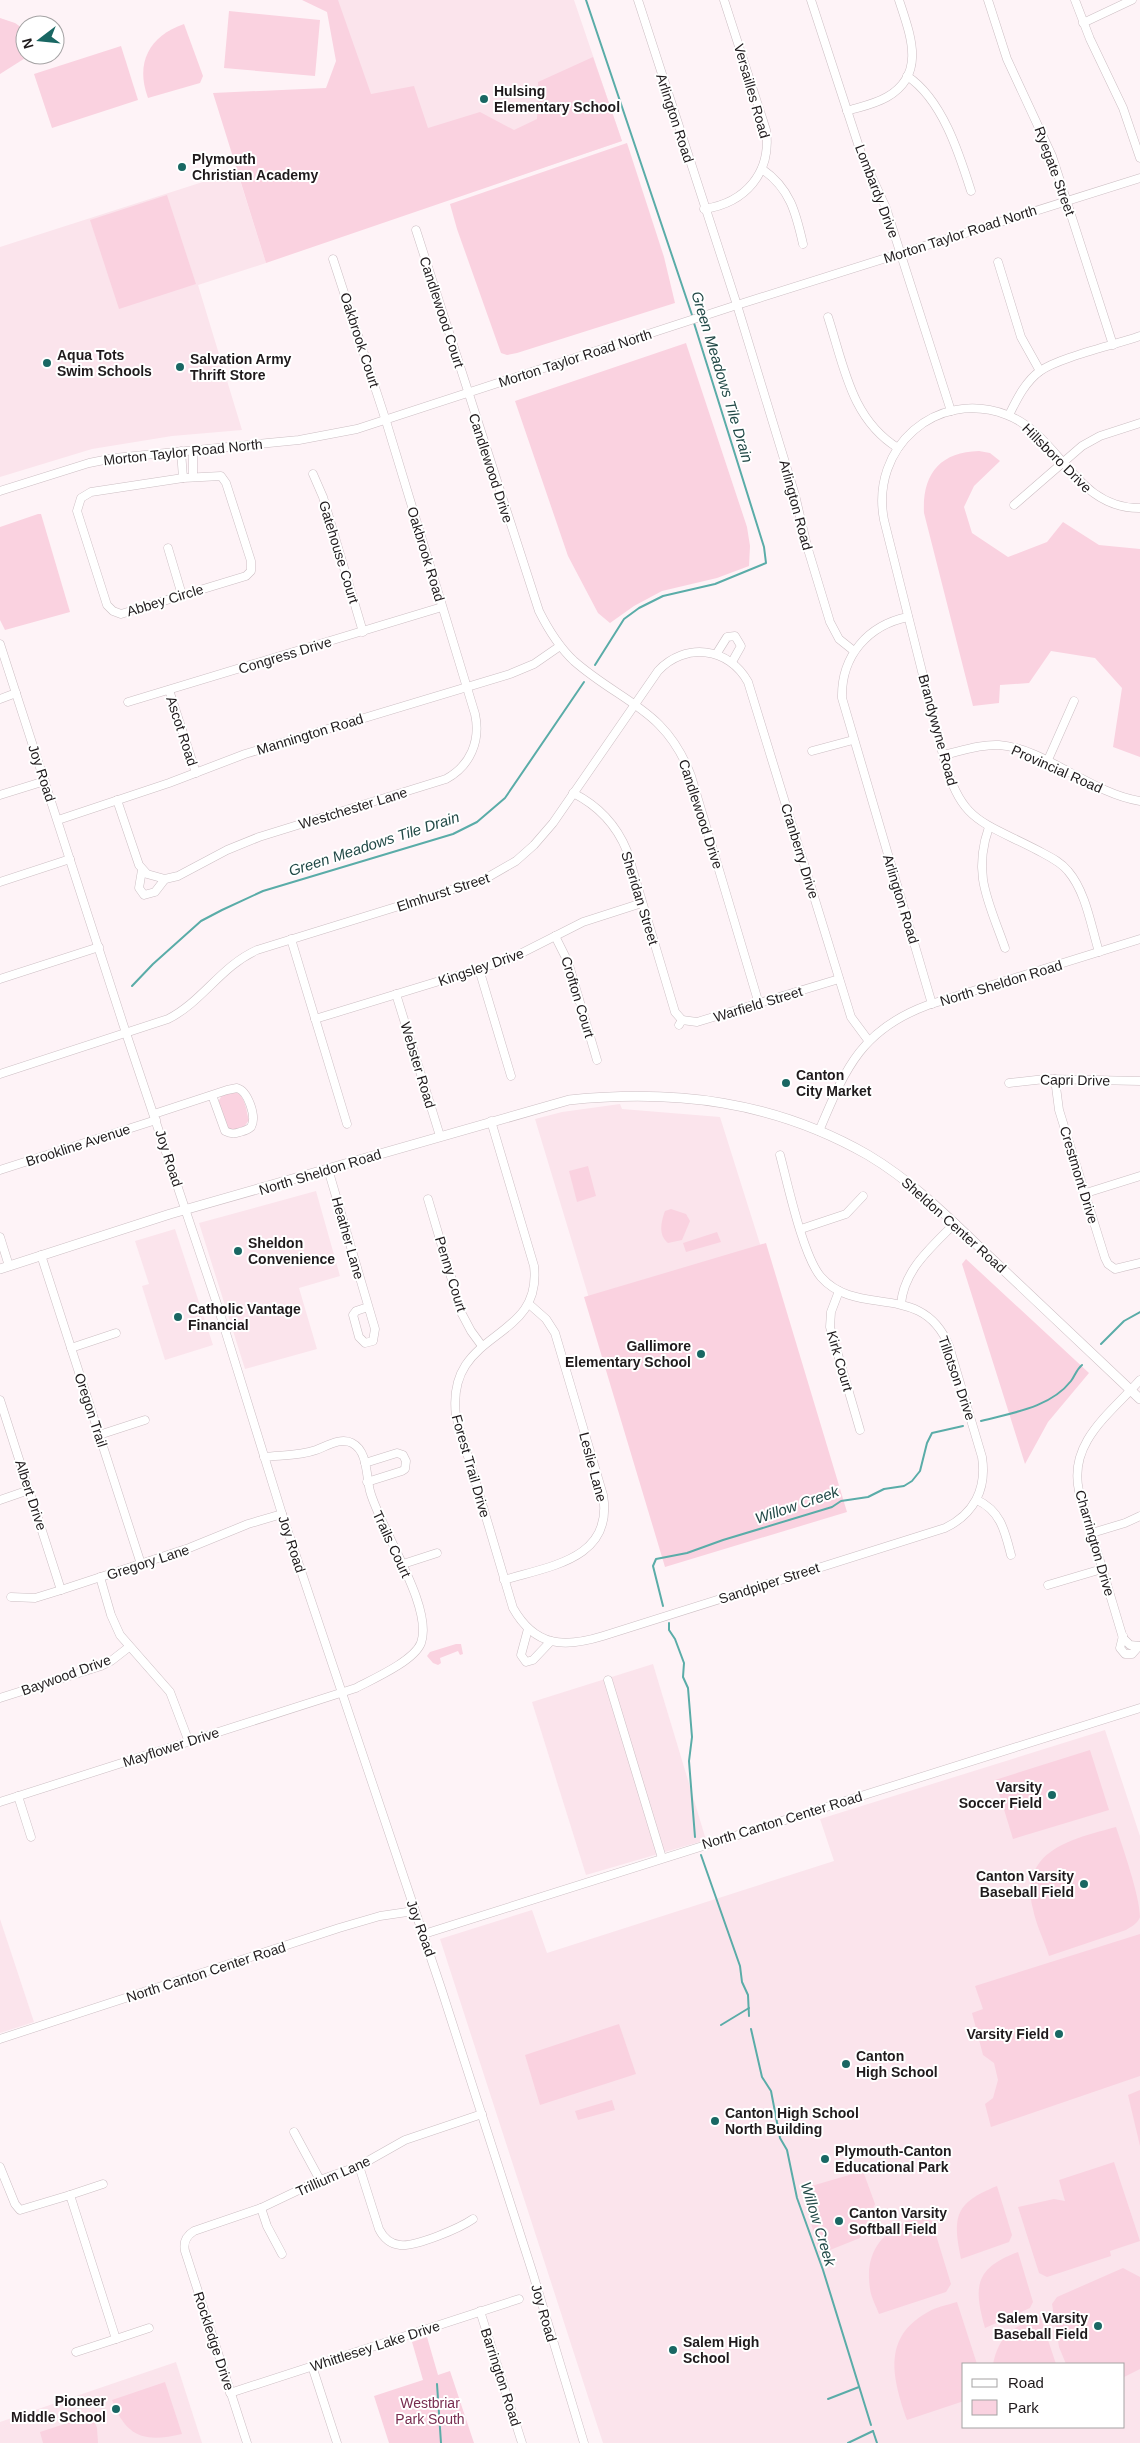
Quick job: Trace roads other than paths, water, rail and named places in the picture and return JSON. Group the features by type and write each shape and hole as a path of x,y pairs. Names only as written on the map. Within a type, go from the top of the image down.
{"main road":[{"name":"North Sheldon Road","path":"5,1267 491,1120 569,1100 611,1096 644,1096"},
{"name":"Sheldon Center Road","path":"644,1096 667,1096 734,1104 774,1114 818,1131 882,1164 910,1184 955,1224 1140,1400"}],"street":[{"name":"Arlington Road","path":"638,0 704,209 737,305 830,622 839,638 854,651 846,668 842,691 844,707 932,1004"},
{"name":"Versailles Road","path":"704,209 724,205 740,196 754,184 762,169 767,150 766,130 724,0"},
{"name":"Lombardy Drive","path":"811,0 861,153 886,208 951,410"},
{"path":"847,111 887,97 899,88 907,76 912,61 912,44 899,0"},
{"name":"Ryegate Street","path":"988,0 1007,59 1050,149 1113,345"},
{"path":"1075,0 1083,23 1123,108 1140,158"},
{"path":"1083,23 1132,0"},
{"path":"907,76 921,88 948,129 959,154 971,191"},
{"path":"762,169 775,179 790,198 803,244"},
{"name":"Morton Taylor Road North","path":"0,491 95,462 130,455 321,438 386,421 737,305 1140,178"},
{"name":"Candlewood Court","path":"416,230 467,393"},
{"name":"Oakbrook Court","path":"333,259 386,421"},
{"path":"998,262 1021,337 1040,371"},
{"path":"828,317 857,406 877,433 898,448"},
{"path":"1009,416 1024,389 1040,371 1055,363 1140,336"},
{"name":"Candlewood Drive","path":"467,393 534,599 543,620 560,646 580,665 665,729 686,764 759,1004"},
{"name":"Hillsboro Drive","path":"898,448 921,425 951,410 982,408 1009,416 1033,431 1082,484 1100,498 1118,505 1140,508"},
{"name":"Oakbrook Road","path":"386,421 467,687"},
{"path":"1014,505 1092,440 1140,424"},
{"name":"Brandywyne Road","path":"898,448 885,475 882,505 943,755 958,797 972,815 990,827 1056,859 1068,870 1079,888 1099,952"},
{"path":"193,450 193,477"},
{"path":"181,451 183,478"},
{"name":"Gatehouse Court","path":"313,474 323,497 363,632"},
{"name":"Abbey Circle","path":"221,476 226,483 251,561 251,571 246,576 121,614 113,611 107,605 77,511 81,498 91,492 193,477 221,476"},
{"path":"168,548 182,595"},
{"name":"Congress Drive","path":"128,702 442,607"},
{"path":"854,651 877,628 892,621 908,617"},
{"path":"717,654 727,637 735,636 741,646 732,662"},
{"name":"Joy Road","path":"0,644 126,1033 218,1306 282,1514 414,1911 424,1934 584,2443"},
{"name":"Mannington Road","path":"58,820 245,754 525,668 560,646"},
{"name":"Elmhurst Street","path":"0,1074 174,1016 188,1006 236,961 257,950 471,885 494,875 516,861 534,846 658,671 668,662 687,654 717,654"},
{"name":"Cranberry Drive","path":"717,654 732,662 745,676 753,695 851,1018 868,1040"},
{"name":"Westchester Lane","path":"117,800 136,859 142,870 139,888 144,895 155,892 165,879 178,876 227,850 259,837 451,776 468,760 476,737 476,720 467,687"},
{"name":"Ascot Road","path":"169,690 196,772"},
{"path":"0,699 16,694"},
{"path":"1047,762 1074,701"},
{"path":"812,751 853,740"},
{"name":"Provincial Road","path":"943,755 983,746 999,745 1019,749 1110,793 1140,801"},
{"path":"0,795 45,781"},
{"name":"Sheridan Street","path":"573,793 599,809 619,832 675,1012 680,1022"},
{"path":"990,827 982,852 981,871 983,885 1005,948"},
{"path":"0,882 70,859"},
{"path":"142,870 153,877 165,879"},
{"name":"Kingsley Drive","path":"315,1019 518,956 583,922 642,903"},
{"name":"Crofton Court","path":"555,936 568,962 597,1060"},
{"path":"291,939 347,1124"},
{"name":"North Sheldon Road","path":"818,1131 839,1082 859,1050 868,1040 902,1016 932,1004 1140,939"},
{"path":"0,979 99,947"},
{"path":"479,969 511,1076"},
{"name":"Warfield Street","path":"680,1022 697,1022 839,979"},
{"name":"Webster Road","path":"396,994 440,1136"},
{"name":"Capri Drive","path":"1009,1083 1032,1079 1140,1081"},
{"name":"Crestmont Drive","path":"1056,1079 1059,1110 1105,1258 1113,1268 1119,1269 1140,1263"},
{"name":"Brookline Avenue","path":"0,1170 155,1117 212,1095 234,1088 242,1089 251,1111 252,1126 233,1134 225,1131 212,1095"},
{"name":"Forest Trail Drive","path":"491,1120 534,1266 535,1287 529,1304 516,1320 472,1354 461,1373 456,1391 455,1409 513,1608 528,1629 539,1636"},
{"name":"Tillotson Drive","path":"780,1155 801,1229 816,1270 826,1282 839,1291 854,1296 901,1304 920,1312 931,1319 943,1334 949,1346 982,1457 984,1476 977,1500"},
{"name":"Heather Lane","path":"328,1170 368,1307"},
{"path":"1086,1193 1140,1176"},
{"path":"801,1229 846,1214 863,1196"},
{"name":"Penny Court","path":"428,1199 462,1314 482,1346"},
{"path":"901,1304 904,1287 911,1271 955,1224"},
{"path":"0,1237 5,1267"},
{"name":"Oregon Trail","path":"41,1255 141,1564"},
{"name":"Kirk Court","path":"839,1291 831,1312 830,1327 860,1430"},
{"name":"Leslie Lane","path":"504,1580 566,1561 580,1554 597,1536 604,1514 602,1494 555,1333 546,1319 529,1304"},
{"path":"71,1348 116,1333"},
{"name":"Charrington Drive","path":"1139,1646 1130,1645 1123,1636 1078,1483 1079,1456 1091,1433 1140,1380"},
{"name":"Albert Drive","path":"0,1400 62,1590"},
{"path":"99,1435 145,1420"},
{"name":"Trails Court","path":"264,1457 306,1453 345,1441 352,1443 360,1450 365,1463 367,1482 375,1508 404,1564 423,1625 423,1636 419,1647 415,1654 401,1664 358,1687 341,1692"},
{"path":"365,1463 398,1453 403,1455 406,1461 405,1469 402,1471 367,1482"},
{"path":"0,1500 29,1490"},
{"path":"977,1500 989,1506 998,1517 1011,1556"},
{"name":"Sandpiper Street","path":"539,1636 551,1641 569,1644 584,1642 945,1528 963,1518 977,1500"},
{"name":"Gregory Lane","path":"11,1597 35,1598 62,1590 282,1514"},
{"path":"1092,1533 1126,1523 1140,1516"},
{"path":"404,1564 438,1553"},
{"path":"1048,1585 1102,1569"},
{"path":"100,1577 113,1620 129,1647 170,1692 189,1742"},
{"path":"528,1629 521,1655 526,1662 533,1660 551,1641"},
{"name":"Charrington Drive","path":"1123,1636 1120,1648 1125,1654 1132,1654 1139,1646"},
{"name":"Baywood Drive","path":"0,1698 101,1666 111,1662 129,1647"},
{"path":"608,1680 662,1858"},
{"name":"Mayflower Drive","path":"0,1802 341,1692"},
{"name":"North Canton Center Road","path":"424,1934 1140,1708"},
{"path":"18,1796 31,1837"},
{"name":"North Canton Center Road","path":"0,2039 380,1916 414,1911"},
{"name":"Trillium Lane","path":"186,2239 194,2231 261,2208 320,2180 359,2166 405,2140 482,2114"},
{"path":"294,2132 320,2180"},
{"path":"359,2166 379,2229 383,2236 392,2242 407,2245 461,2228 473,2219"},
{"path":"0,2167 14,2204 20,2210 103,2184"},
{"path":"70,2195 116,2339"},
{"path":"261,2208 267,2226 282,2254"},
{"name":"Rockledge Drive","path":"186,2239 185,2251 247,2443"},
{"name":"Whittlesey Lake Drive","path":"230,2393 519,2298"},
{"name":"Barrington Road","path":"480,2312 522,2443"},
{"path":"76,2352 149,2328"},
{"path":"312,2366 337,2443"}],"waterway":[{"name":"Green Meadows Tile Drain","path":"586,0 693,318"},
{"name":"Green Meadows Tile Drain","path":"595,665 624,619 639,608 663,596 715,584 766,563 764,547 694,323"},
{"name":"Green Meadows Tile Drain","path":"132,986 153,964 201,921 222,910 263,891 453,834 477,822 505,798 584,682"},
{"name":"Willow Creek","path":"1101,1344 1124,1321 1140,1312"},
{"name":"Willow Creek","path":"981,1421 1017,1412 1052,1398 1071,1381 1082,1365"},
{"name":"Willow Creek","path":"663,1606 653,1566 656,1559 687,1553 723,1540 832,1507 841,1501 868,1497 884,1489 904,1486 912,1481 920,1471 927,1443 932,1433 963,1426"},
{"name":"Willow Creek","path":"669,1623 669,1630 675,1639 684,1663 683,1677 688,1688 692,1737 689,1761 695,1837"},
{"name":"Willow Creek","path":"701,1855 740,1966 742,1982 748,1995 749,2016"},
{"path":"721,2025 749,2008"},
{"name":"Willow Creek","path":"751,2029 762,2077 771,2091 780,2138 787,2150 797,2198 823,2270 871,2425"},
{"path":"437,2384 441,2443"},
{"path":"828,2399 859,2387"},
{"name":"Willow Creek","path":"873,2431 877,2443"},
{"path":"848,2443 873,2431"}],"place":[{"name":"Hulsing Elementary School","path":"484,99"},
{"name":"Plymouth Christian Academy","path":"182,167"},
{"name":"Aqua Tots Swim Schools","path":"47,363"},
{"name":"Salvation Army Thrift Store","path":"180,367"},
{"name":"Canton City Market","path":"786,1083"},
{"name":"Sheldon Convenience","path":"238,1251"},
{"name":"Catholic Vantage Financial","path":"178,1317"},
{"name":"Gallimore Elementary School","path":"701,1354"},
{"name":"Varsity Soccer Field","path":"1052,1795"},
{"name":"Canton Varsity Baseball Field","path":"1084,1884"},
{"name":"Varsity Field","path":"1059,2034"},
{"name":"Canton High School","path":"846,2064"},
{"name":"Canton High School North Building","path":"715,2121"},
{"name":"Plymouth-Canton Educational Park","path":"825,2159"},
{"name":"Canton Varsity Softball Field","path":"839,2221"},
{"name":"Salem Varsity Baseball Field","path":"1098,2326"},
{"name":"Salem High School","path":"673,2350"},
{"name":"Pioneer Middle School","path":"116,2409"}],"park label":[{"name":"Westbriar Park South","path":"430,2412"}]}
